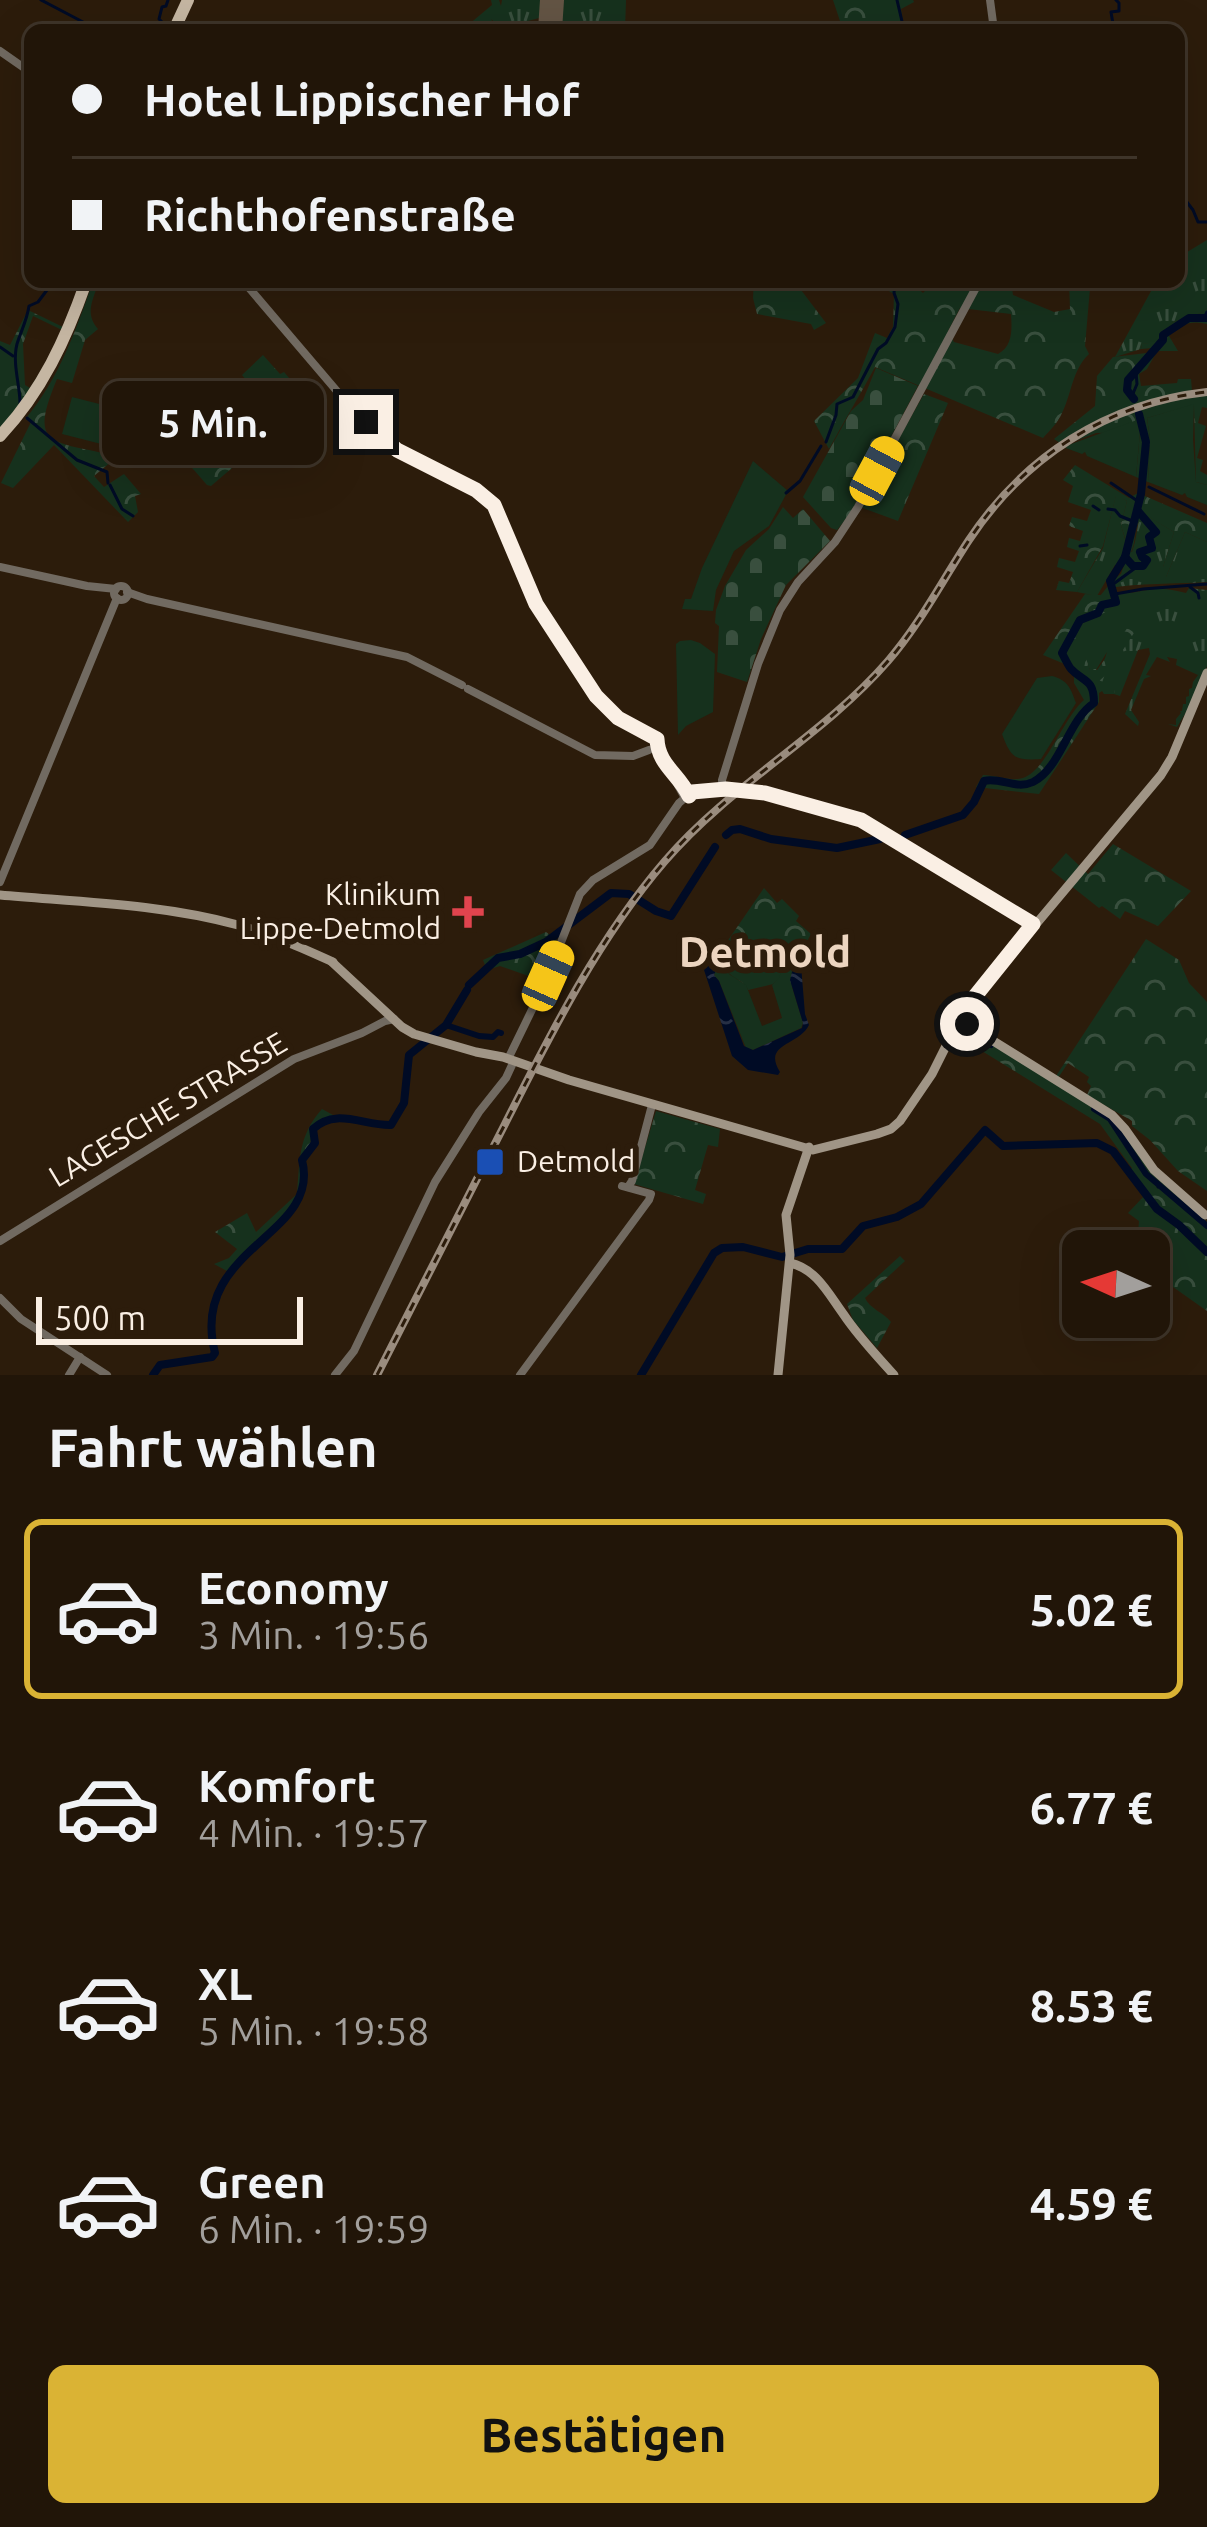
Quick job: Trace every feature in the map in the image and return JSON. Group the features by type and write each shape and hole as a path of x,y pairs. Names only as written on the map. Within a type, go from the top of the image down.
{"main road":[{"path":"0,436 49,370 84,288"},
{"path":"0,895 129,905 222,921 283,940 332,962 412,1033 815,1150 896,1126 932,1074 958,1021 1032,925 1040,922 1168,765 1207,673"},
{"path":"958,1021 1112,1115 1154,1170 1205,1215"},
{"path":"778,1375 790,1256 786,1215 808,1148"},
{"path":"790,1256 837,1304 894,1375"}],"street":[{"path":"251,288 366,422 397,450 476,490 494,505 536,604 596,696 648,743 686,788 687,797"},
{"path":"724,791 746,699 780,610 858,507 976,288"},
{"path":"0,567 407,657 595,755 633,756 648,743"},
{"path":"0,895 0,882 118,594"},
{"path":"335,1375 354,1351 435,1182 502,1082 576,900 589,883 649,847 692,792 773,796 866,822 1032,925"},
{"name":"LAGESCHE STRASSE","path":"0,1241 294,1059 397,1019"},
{"path":"520,1375 652,1194 625,1186 632,1183 652,1105"},
{"path":"0,1298 21,1319 107,1375"},
{"path":"69,1375 80,1357"}],"green space":[{"path":"491,0 499,0 501,6 502,0 545,0 545,14 516,24 497,24 491,19 494,24 469,24 492,5"},
{"path":"556,0 626,0 625,24 555,24"},
{"path":"833,0 914,2 901,9 903,24 841,24"},
{"path":"1207,240 1207,308 1173,322 1156,343 1115,357 1153,288 1185,288 1185,253"},
{"path":"91,288 97,288 91,314 98,329 85,340 72,383 57,379 46,429 60,443 116,454 94,476 104,487 124,474 141,494 135,496 138,512 128,522 54,445 13,488 1,483 31,422 27,417 65,354"},
{"path":"754,288 800,288 826,323 814,330 811,324 757,314"},
{"path":"884,288 917,288 923,293 926,288 1012,288 1013,295 1054,312 1070,309 1069,288 1090,288 1085,346 1089,354 1079,367 1060,417 1043,438 875,367 829,449 814,421 858,378 875,333 887,338 893,327 894,294","holes":["960,308 1011,314 1009,342 998,354 954,342 948,331"]},
{"path":"1207,308 1207,324 1177,328 1169,336 1178,351 1157,351 1139,374 1141,386 1191,379 1192,391 1123,410 1060,443 1054,439 1095,406 1097,376 1113,357 1155,352 1164,341 1153,348 1141,349 1142,344 1156,342 1173,322"},
{"path":"28,310 65,328 44,372 0,429 0,341 10,345","holes":["33,316 62,330 30,388 25,385 23,344"]},
{"path":"263,355 295,385 288,399 293,415 282,423 242,375"},
{"path":"876,368 918,386 837,530 803,497 851,411 863,400"},
{"path":"924,394 948,403 898,521 860,507"},
{"path":"1207,394 1207,408 1202,407 1198,423 1206,426 1197,458 1203,460 1200,471 1207,475 1207,485 1196,482 1194,405 1147,418 1148,482 1136,477 1140,432 1096,433 1062,446 1132,412"},
{"path":"72,397 123,410 113,447 62,434"},
{"path":"256,402 281,426 207,485 187,462"},
{"path":"1194,404 1196,482 1207,485 1207,505 1148,482 1147,418"},
{"path":"1137,420 1136,477 1085,452 1063,447"},
{"path":"753,461 788,491 769,526 734,551 716,590 713,611 682,609 685,599 691,599"},
{"path":"1075,465 1129,498 1138,493 1207,523 1207,542 1185,532 1166,577 1157,581 1174,532 1142,513 1129,551 1121,525 1127,501 1116,496 1103,546 1077,592 1056,590 1059,581 1069,583 1073,572 1057,567 1059,558 1075,562 1079,551 1067,547 1069,538 1080,541 1083,531 1069,526 1072,517 1087,521 1091,510 1068,502 1073,486 1063,480"},
{"path":"1116,495 1127,501 1121,525 1127,546 1097,596 1077,592 1103,548"},
{"path":"783,507 793,518 803,509 830,541 786,585 747,682 717,672 716,610 746,550 769,529"},
{"path":"1141,512 1174,532 1163,567 1166,577 1185,532 1207,542 1207,582 1108,588 1126,593 1207,590 1207,666 1177,727 1168,724 1176,725 1198,675 1176,665 1177,659 1167,657 1170,662 1157,657 1131,710 1138,726 1125,714 1149,648 1138,650 1120,696 1097,683 1107,652 1096,670 1090,670 1081,647 1101,612 1080,625 1098,602 1112,596 1100,596 1121,574 1132,552"},
{"path":"1085,594 1112,596 1110,603 1098,603 1081,624 1111,613 1082,647 1090,670 1097,670 1136,616 1143,619 1098,682 1115,690 1114,694 1099,693 1099,702 1039,794 976,787 983,775 1014,779 1032,773 1084,700 1067,665 1043,655"},
{"path":"691,640 715,654 713,712 678,735 676,644"},
{"path":"1052,676 1068,686 1076,703 1041,759 1020,758 1011,753 1002,734 1037,678"},
{"path":"1113,844 1191,891 1158,926 1125,911 1120,919 1051,870 1066,853 1088,874"},
{"path":"764,888 777,903 782,899 811,934 794,966 792,986 780,978 748,990 726,969 711,965"},
{"path":"546,932 557,940 540,980 500,966 487,970 483,960"},
{"path":"1146,939 1179,960 1189,983 1207,1002 1207,1191 1178,1171 1132,1121 1087,1095 1089,1077 1068,1063 1056,1076"},
{"path":"794,964 790,980 801,1028 753,1050 746,1048 714,975 717,966 711,965 718,965 726,969 746,985 762,1026 782,1018 772,985"},
{"path":"968,1027 1107,1115 1152,1173 1207,1222 1207,1311 1170,1285 1170,1230 1138,1230 1139,1221 1128,1213 1145,1195 1127,1174 1132,1168 1100,1124 961,1038"},
{"path":"322,1109 333,1115 351,1115 312,1126 310,1149 301,1161 302,1184 294,1203 227,1271 214,1264 237,1249 215,1232 247,1213 256,1232 297,1194 300,1159 304,1139"},
{"path":"656,1111 720,1129 718,1147 708,1145 695,1190 706,1194 703,1204 634,1184"},
{"path":"900,1256 905,1261 865,1298 891,1322 877,1348 853,1320 847,1304"}],"water":[{"path":"794,964 801,965 809,1025 779,1050 778,1075 748,1070 732,1056 704,970 718,966 714,975 744,1046 753,1050 802,1028 790,980"}],"waterway":[{"path":"41,0 83,22"},
{"path":"163,24 159,19 168,0"},
{"path":"897,0 903,24"},
{"path":"1113,24 1111,12 1119,11 1116,0"},
{"path":"1185,200 1198,222 1207,222"},
{"path":"20,403 17,344 29,306 48,288"},
{"path":"826,442 837,404 853,397 895,327 894,288"},
{"path":"1204,318 1207,312"},
{"path":"1134,399 1127,390 1128,380 1163,335 1189,318 1207,318"},
{"path":"0,347 13,356"},
{"path":"1132,396 1136,372"},
{"path":"905,835 963,815 984,781 1033,782 1051,766 1077,721 1094,703 1090,685 1071,669 1062,653 1080,620 1116,602 1110,581 1125,557 1141,494 1146,442 1139,414"},
{"path":"27,418 77,460 107,472 108,483"},
{"path":"786,493 800,481 821,446"},
{"path":"1111,483 1139,502"},
{"path":"110,485 122,509 133,516"},
{"path":"1149,487 1204,514"},
{"path":"1093,506 1099,510"},
{"path":"1108,509 1135,522"},
{"path":"1125,557 1133,566 1143,566 1147,560 1140,552 1152,548 1149,537 1156,532 1138,511"},
{"path":"1080,546 1087,545"},
{"path":"1112,585 1138,566"},
{"path":"1115,594 1207,584"},
{"path":"1190,587 1199,598"},
{"path":"1063,657 1069,636"},
{"path":"726,835 740,829 771,839 837,848 880,839"},
{"path":"469,985 498,958 546,942 611,893 629,894 671,916 715,847"},
{"path":"153,1375 160,1365 212,1357 212,1317 220,1289 293,1208 303,1186 302,1160 315,1143 313,1129 341,1118 391,1125 404,1103 409,1055 446,1025 467,990"},
{"path":"446,1025 479,1036 501,1033"},
{"path":"955,1026 991,1045"},
{"path":"1094,1109 1110,1119 1146,1174 1207,1226"},
{"path":"641,1375 714,1253 743,1247 782,1257 808,1249 842,1249 863,1226 897,1217 921,1204 985,1130 1003,1146 1097,1143 1113,1151 1157,1209 1207,1252"}],"runway":[{"path":"550,24 552,0"}],"railway":[{"path":"377,1375 558,1021 618,922 665,861 718,808 835,713 888,661 969,540 1015,483 1071,439 1102,422 1135,408 1207,392"}],"place":[{"name":"Klinikum Lippe-Detmold","path":"468,912"},
{"name":"Detmold","path":"490,1162"}],"district":[{"name":"Detmold","path":"765,952"}],"route":[{"path":"366,422 397,450 476,490 494,505 523,580 596,696 618,718 657,739 669,772 689,796 719,789 765,793 861,820 1033,924 958,1019 967,1024"}]}
